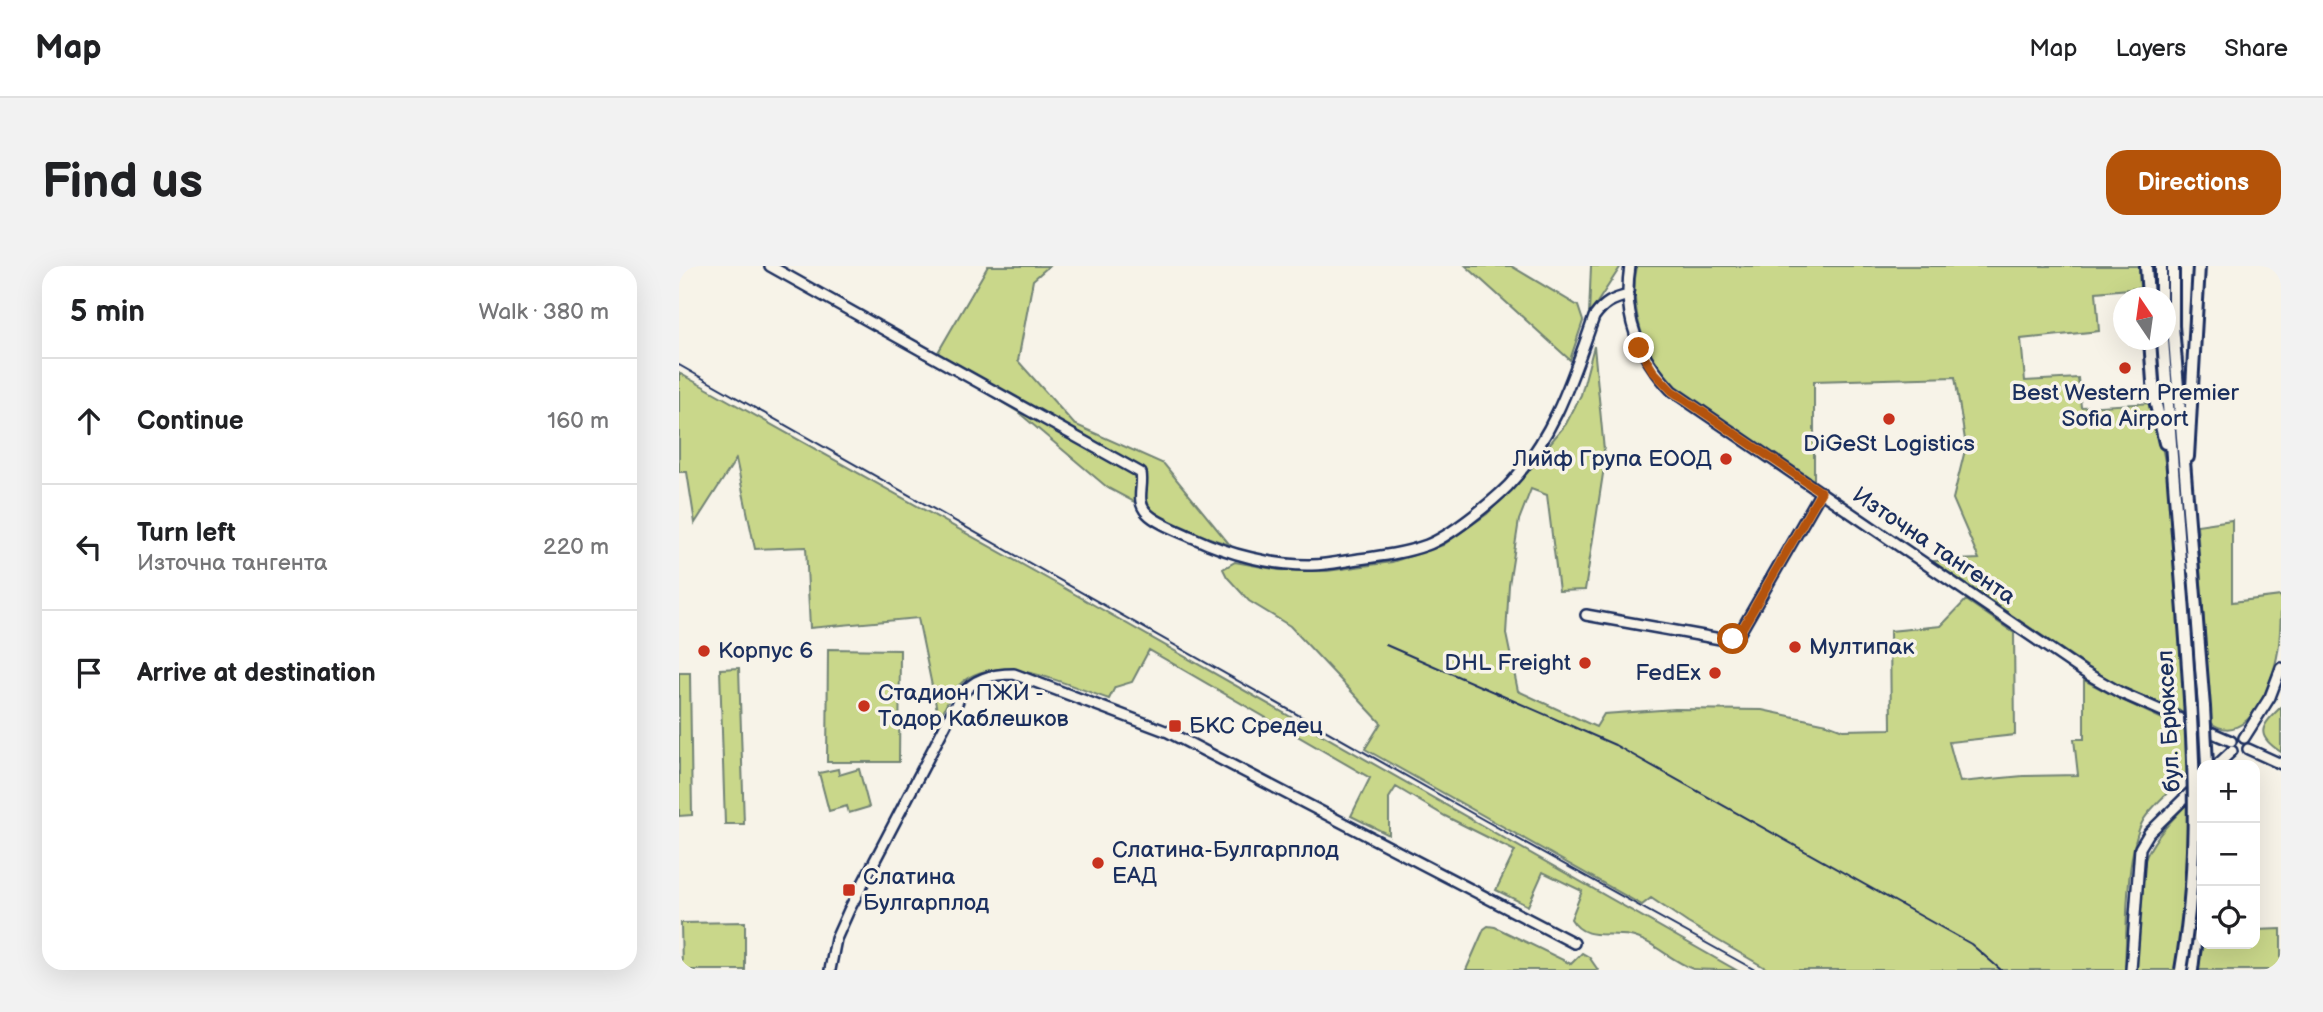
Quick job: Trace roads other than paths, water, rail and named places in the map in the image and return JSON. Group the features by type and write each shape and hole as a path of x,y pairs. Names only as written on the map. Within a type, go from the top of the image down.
{"main road":[{"path":"2146,266 2147,287"},
{"path":"2161,266 2161,287"},
{"name":"бул. Брюксел","path":"2172,266 2173,326 2185,481 2195,788 2191,879 2181,970"},
{"name":"бул. Брюксел","path":"2185,481 2199,266"},
{"name":"бул. Брюксел","path":"2151,350 2154,396 2172,470"},
{"name":"бул. Брюксел","path":"2164,350 2172,470 2187,573 2206,760"},
{"path":"2192,970 2202,886"}],"street":[{"path":"770,266 1141,473 1140,501 1146,513 1227,551 1276,562 1311,565 1387,556 1429,544 1467,520 1507,486 1541,443 1563,403 1594,317 1602,306 1612,299 1629,295"},
{"name":"Източна тангента","path":"1630,266 1631,319 1639,348 1653,371 1672,391 2084,672 2121,693 2231,746"},
{"path":"1586,615 1733,639 1738,636 1821,492"},
{"path":"2244,738 2270,697 2281,668"},
{"path":"830,970 836,939 849,910 960,697 976,682 1000,674 1014,674 1168,732 1574,943"},
{"path":"2221,760 2236,737 2244,738 2248,748"},
{"path":"2231,746 2239,755 2248,748"},
{"path":"2248,748 2281,764"},
{"path":"2131,970 2140,848 2149,833 2197,786"}],"railway":[{"path":"679,365 1755,970"},
{"path":"1386,645 1615,745 1971,944 2001,970"}],"place":[{"name":"Best Western Premier Sofia Airport","path":"2125,368"},
{"name":"DiGeSt Logistics","path":"1889,419"},
{"name":"Лийф Група ЕООД","path":"1726,459"},
{"name":"Мултипак","path":"1795,647"},
{"name":"Корпус 6","path":"704,651"},
{"name":"DHL Freight","path":"1585,663"},
{"name":"FedEx","path":"1715,673"},
{"name":"Стадион ПЖИ - Тодор Каблешков","path":"864,706"},
{"name":"БКС Средец","path":"1175,726"},
{"name":"Слатина-Булгарплод ЕАД","path":"1098,863"},
{"name":"Слатина Булгарплод","path":"849,890"}]}
